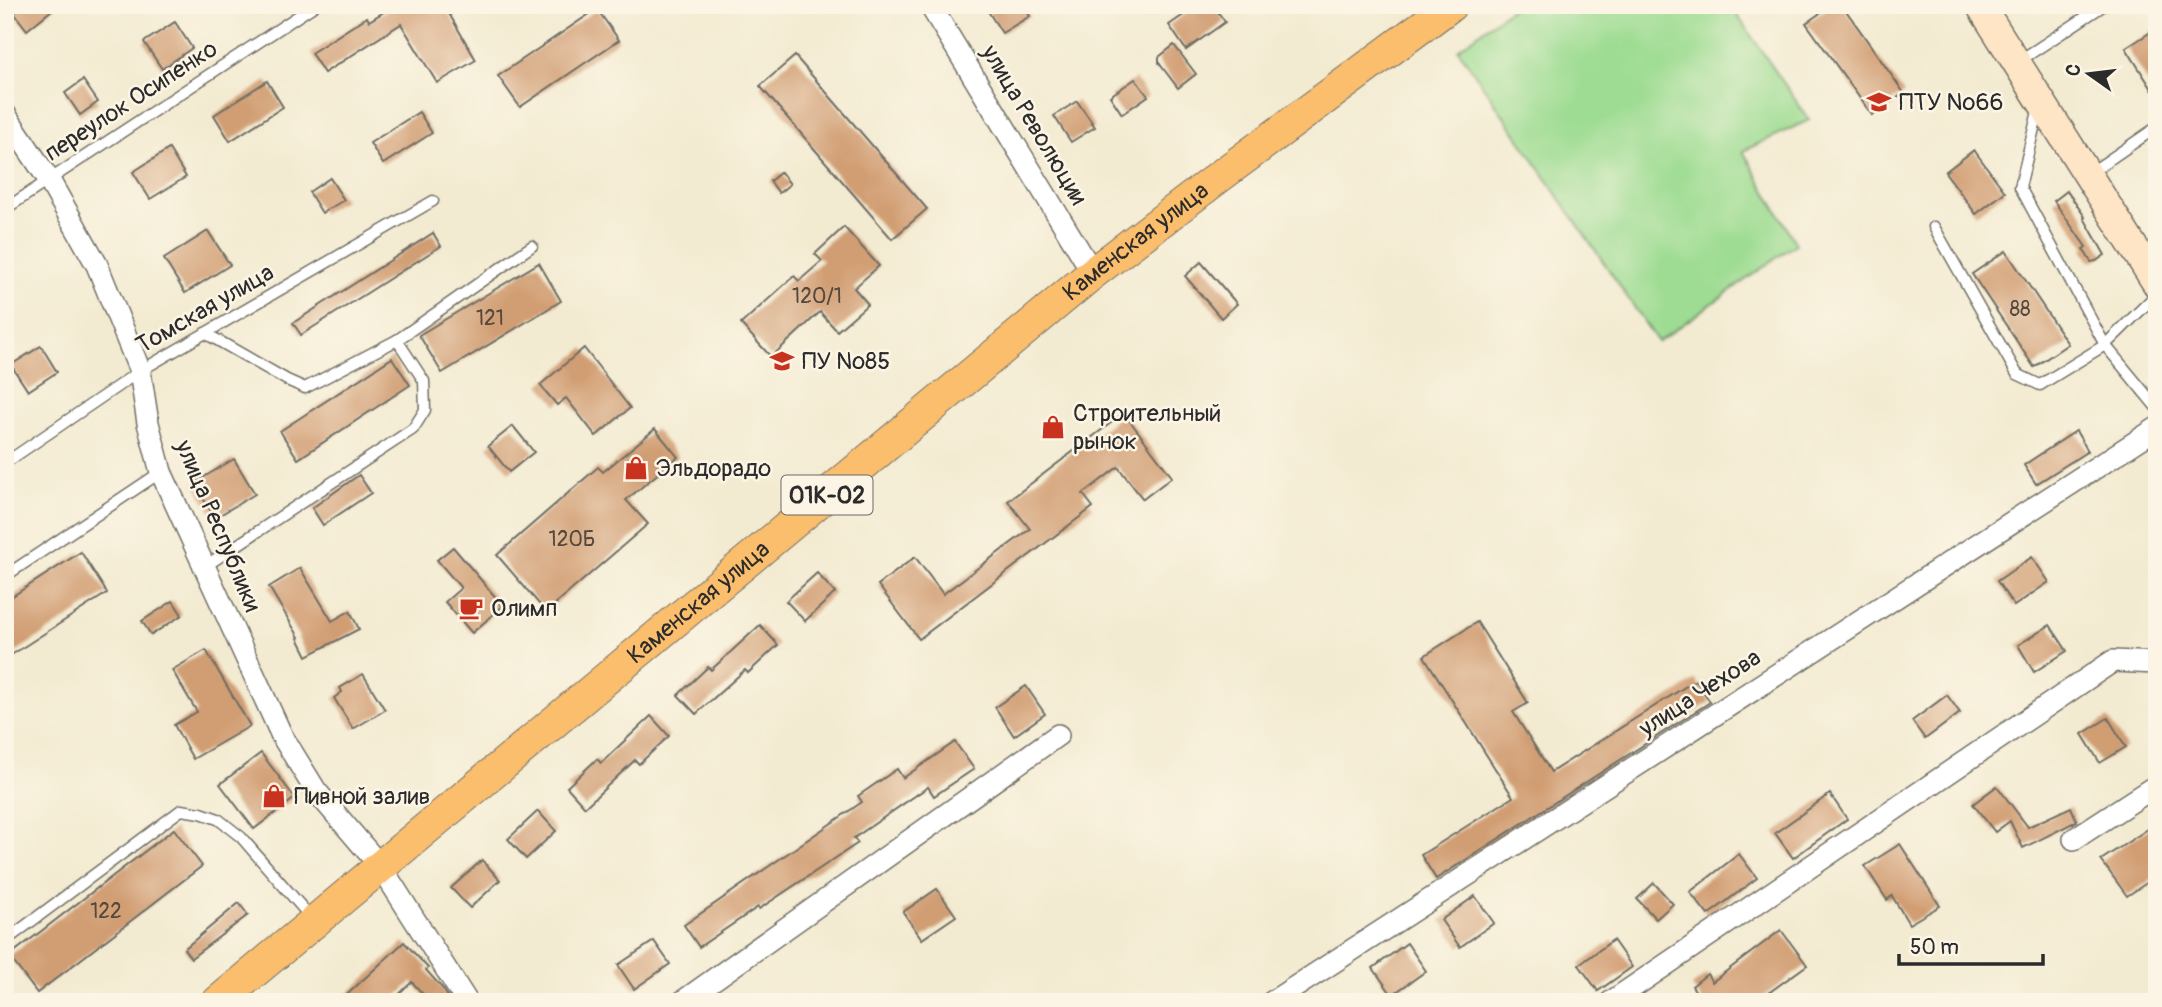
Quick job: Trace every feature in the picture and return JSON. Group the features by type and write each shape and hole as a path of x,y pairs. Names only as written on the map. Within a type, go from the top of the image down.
{"main road":[{"name":"Каменская улица","path":"218,1002 1093,272 1451,5"}],"street":[{"name":"улица Революции","path":"930,5 1093,272"},
{"path":"1980,5 2157,284"},
{"name":"улица Республики","path":"5,114 49,180 97,265 141,370 148,423 160,471 282,736 316,791 381,867 467,1002"},
{"name":"улица Чехова","path":"1272,1002 2157,428"},
{"path":"1611,1002 2113,661 2157,663"},
{"path":"682,1002 1058,735"},
{"path":"2074,839 2157,785"}],"lane":[{"name":"переулок Осипенко","path":"5,209 315,5"},
{"path":"2016,63 2104,5"},
{"path":"2041,101 2020,187 2105,345 2157,408"},
{"path":"2087,174 2157,127"},
{"name":"Томская улица","path":"5,463 141,370 433,201"},
{"path":"1934,227 2017,374 2040,385 2105,345 2157,295"},
{"path":"205,333 305,388 397,340 532,246"},
{"path":"204,567 413,429 425,410 424,381 397,340"},
{"path":"5,576 160,471"},
{"path":"5,941 180,810 218,819 241,837 314,922"}],"green space":[{"path":"1516,5 1730,5 1809,120 1743,151 1796,244 1658,342 1458,49"}],"building":[{"path":"24,5 58,5 27,30 14,13"},
{"path":"395,5 444,5 476,60 437,83 401,24 324,73 311,53 367,17 369,21"},
{"path":"984,5 1023,5 1030,16 1002,33"},
{"path":"1198,5 1213,5 1225,22 1186,50 1169,25"},
{"path":"1832,5 1842,5 1904,93 1872,115 1806,23"},
{"path":"597,9 619,40 520,107 498,76"},
{"path":"175,22 192,48 162,69 144,42"},
{"path":"2157,28 2157,97 2126,48"},
{"path":"1174,45 1196,74 1178,88 1159,63 1159,57"},
{"path":"795,56 927,209 892,239 760,86"},
{"path":"1135,79 1148,96 1122,114 1110,96"},
{"path":"83,80 98,102 80,115 65,93"},
{"path":"267,81 283,107 230,141 214,115"},
{"path":"1077,101 1095,127 1071,142 1054,116"},
{"path":"419,112 432,133 383,164 370,143"},
{"path":"169,149 186,177 150,199 133,172"},
{"path":"1974,150 2005,192 1976,214 1945,172"},
{"path":"781,172 790,184 779,193 770,181"},
{"path":"330,178 344,200 322,213 309,192"},
{"path":"2067,191 2085,217 2105,255 2096,261 2091,262 2083,249 2086,247 2054,201"},
{"path":"844,227 879,266 854,288 868,304 837,331 820,312 771,357 741,324 794,276 799,281 822,261 815,254"},
{"path":"208,231 230,265 185,293 164,259"},
{"path":"433,233 441,246 301,335 293,323"},
{"path":"2006,251 2068,344 2034,367 1972,274"},
{"path":"1201,262 1237,304 1221,318 1185,276"},
{"path":"539,263 561,301 442,373 419,335"},
{"path":"41,346 57,372 28,391 11,365"},
{"path":"584,348 630,408 596,436 566,398 557,405 540,385"},
{"path":"392,358 410,385 298,459 280,431"},
{"path":"1124,413 1172,477 1143,499 1118,467 1083,494 1093,507 919,639 878,585 915,557 943,594 1030,529 1008,501"},
{"path":"513,426 534,452 509,472 488,446"},
{"path":"655,429 678,457 626,500 648,524 546,612 497,555 598,467 603,472"},
{"path":"2076,431 2088,451 2036,484 2024,465"},
{"path":"234,459 255,494 215,518 194,483"},
{"path":"359,475 371,493 323,525 312,508"},
{"path":"453,547 503,606 472,633 445,602 461,588 437,560"},
{"path":"81,552 107,593 5,659 5,601"},
{"path":"2032,557 2049,582 2014,606 1997,581"},
{"path":"300,568 332,621 350,611 359,629 307,656 299,637 269,587"},
{"path":"817,573 835,593 805,621 786,601"},
{"path":"173,601 182,615 151,635 142,621"},
{"path":"1477,622 1528,703 1513,712 1551,772 1696,680 1710,702 1436,879 1421,855 1513,797 1424,656"},
{"path":"760,625 778,645 748,673 745,670 696,714 678,695 708,667 711,670"},
{"path":"2050,625 2067,651 2034,672 2018,645"},
{"path":"206,650 250,726 193,759 174,725 197,712 172,670"},
{"path":"363,674 385,710 353,729 334,698 342,692 340,688"},
{"path":"1026,686 1045,714 1014,736 995,707"},
{"path":"1947,695 1960,713 1925,739 1912,721"},
{"path":"651,716 669,736 639,764 635,760 585,807 567,787 597,759 601,763"},
{"path":"2108,718 2126,747 2100,763 2082,734"},
{"path":"955,742 974,769 934,796 928,787 854,838 858,843 699,947 684,925 862,802 858,796 897,769 903,778"},
{"path":"261,753 295,798 254,829 220,784"},
{"path":"1997,786 2028,827 2071,807 2077,821 2023,848 2010,821 1995,832 1973,804"},
{"path":"1830,794 1847,819 1793,858 1775,833"},
{"path":"538,811 556,831 526,859 508,839"},
{"path":"2157,823 2157,876 2127,896 2101,860"},
{"path":"174,829 202,866 37,993 9,956"},
{"path":"1900,844 1940,906 1909,924 1892,896 1887,900 1865,866"},
{"path":"1739,854 1757,878 1708,915 1690,892"},
{"path":"482,860 500,880 470,908 451,888"},
{"path":"1654,883 1673,904 1656,919 1637,899"},
{"path":"937,889 956,916 922,939 903,912"},
{"path":"1475,896 1494,923 1460,947 1441,920"},
{"path":"239,903 248,915 191,958 184,949"},
{"path":"1781,930 1807,965 1756,1002 1703,1002 1692,986 1707,974 1712,982"},
{"path":"1613,940 1632,967 1598,991 1579,965"},
{"path":"654,941 670,964 634,989 618,965"},
{"path":"404,942 428,968 426,970 451,1002 430,1002 412,982 391,1002 339,1002"},
{"path":"1407,943 1426,971 1392,995 1373,968"}],"place":[{"name":"ПТУ №66","path":"1879,102"},
{"name":"ПУ №85","path":"782,361"},
{"name":"Строительный рынок","path":"1053,427"},
{"name":"Эльдорадо","path":"636,468"},
{"name":"Олимп","path":"471,608"},
{"name":"Пивной залив","path":"274,796"}]}
